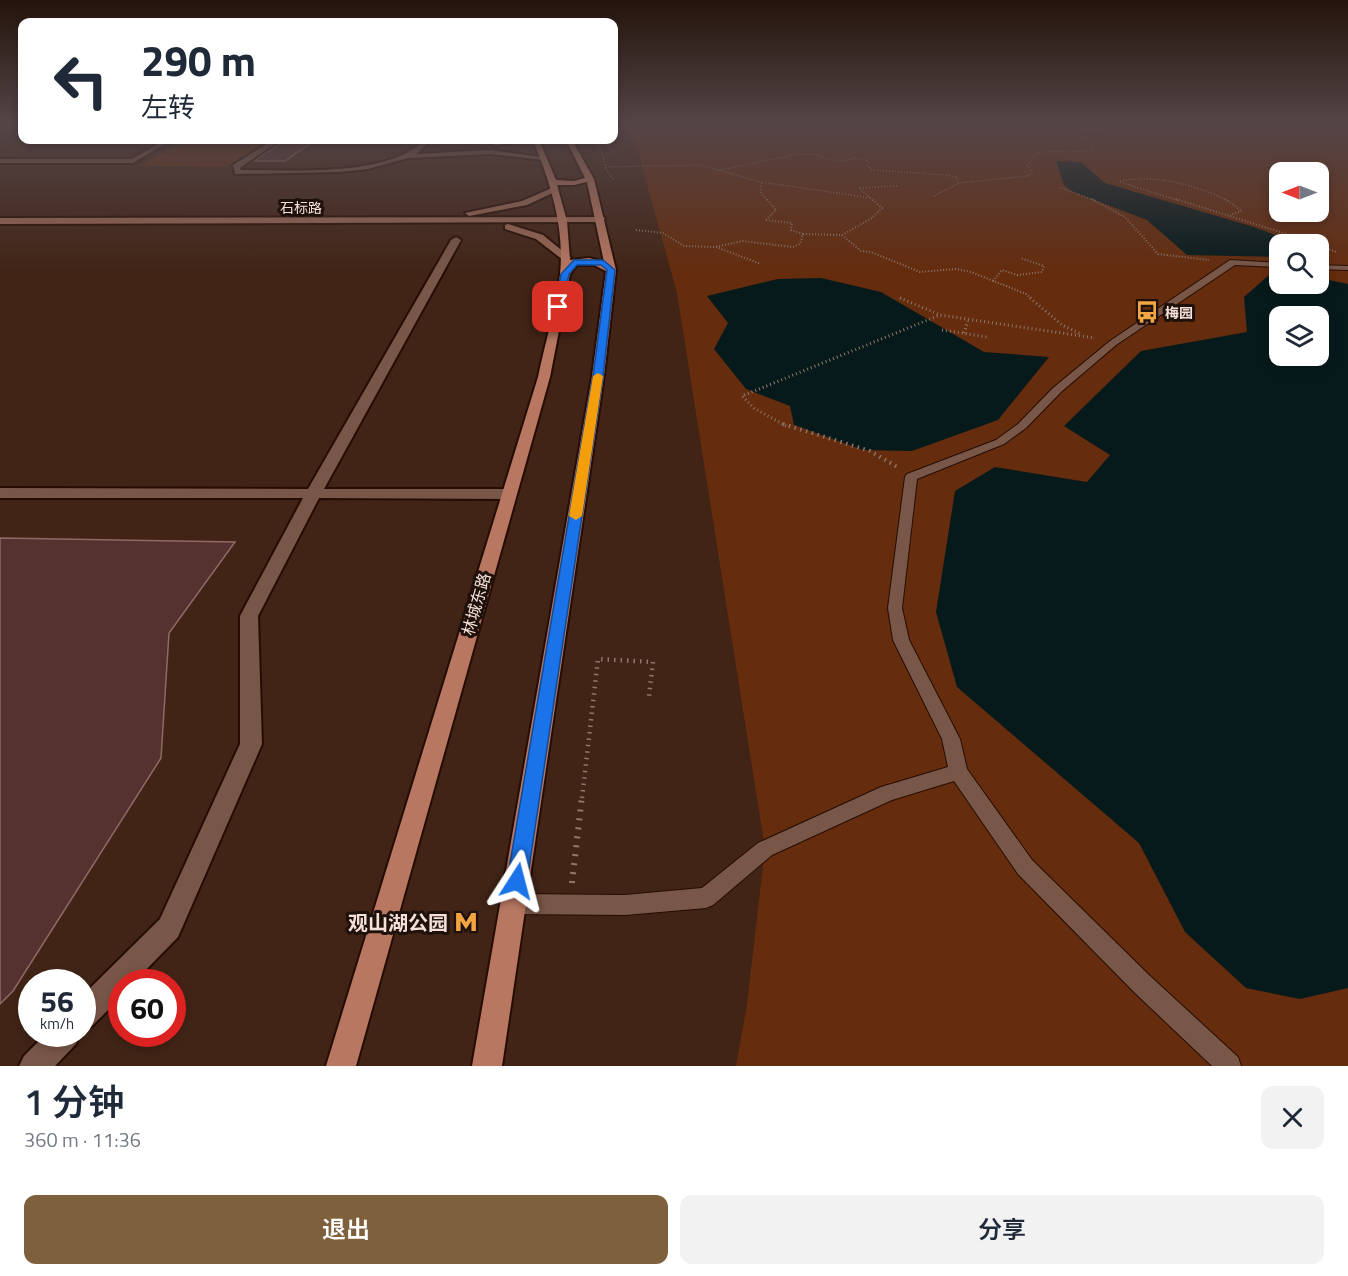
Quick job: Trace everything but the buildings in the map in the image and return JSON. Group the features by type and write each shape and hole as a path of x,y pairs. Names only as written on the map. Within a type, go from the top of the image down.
{"main road":[{"name":"林城东路","path":"341,1066 544,377 565,266 563,215 550,174"},
{"path":"487,1066 598,376 611,270 599,214 587,174"},
{"path":"462,214 524,203 554,186 590,179"},
{"name":"石标路","path":"0,213 462,214 497,217"},
{"name":"石标路","path":"0,221 444,221 599,214"},
{"path":"444,221 525,230 548,240 565,266 574,262 590,261 603,263 611,270"}],"street":[{"path":"96,1002 169,928 251,744 249,616 313,494 456,240"},
{"path":"0,493 508,494"},
{"path":"34,1066 53,1047"}],"lane":[{"path":"1229,1066 1142,984 1025,867 958,772 951,739 901,640 895,608 911,477 1000,442 1022,426 1057,390 1113,343 1233,262 1269,264"},
{"path":"1329,267 1348,268"},
{"path":"513,904 625,905 706,898 765,849 888,793 958,772"}],"path":[{"path":"609,174 613,179"},
{"path":"733,174 761,182 871,198"},
{"path":"894,175 905,174"},
{"path":"935,174 955,176 958,180 957,184"},
{"path":"933,196 957,184 1029,176 1031,174"},
{"path":"1230,216 1242,211 1238,205 1218,195 1142,178 1120,182 1287,234"},
{"path":"761,182 763,185 761,193 776,210 766,220 792,223 791,230 803,234 842,235 861,251 871,252 920,272 956,269 971,272 1035,300 1062,325 1081,334"},
{"path":"842,235 847,230 874,219 882,208 859,188 896,186"},
{"path":"1059,187 1101,203 1125,218 1158,254 1233,262"},
{"path":"636,230 663,233 684,246 715,247 742,241 793,247 800,244 803,234"},
{"path":"715,247 761,264"},
{"path":"993,281 1002,270 1017,275 1042,272 1044,266 1020,258"},
{"path":"900,298 940,315 968,321 1081,334 1113,343"},
{"path":"911,477 873,452 793,427 753,410 742,396 940,315"},
{"path":"964,333 968,321"},
{"path":"942,330 987,338"},
{"path":"569,904 598,659 653,662 649,696"}],"shaded area":[{"path":"644,174 1269,174 1269,222 1329,222 1329,174 1348,174 1348,1066 736,1066 747,1004 765,849 677,293"},
{"path":"1060,174 1094,174 1105,183 1273,234 1269,234 1269,257 1187,255 1147,220 1071,191 1064,185"},
{"path":"1269,275 1269,294 1329,294 1329,280 1348,284 1348,988 1300,999 1246,988 1185,932 1139,843 957,687 936,612 955,491 995,467 1087,482 1110,455 1064,426 1141,351 1247,332 1244,297"},
{"path":"821,278 881,292 984,352 1049,357 998,420 912,451 863,450 794,425 790,406 746,389 714,349 728,323 707,296 778,279"}],"slow traffic":[{"path":"576,516 598,376"}],"place":[{"name":"梅园","path":"1147,312"},
{"name":"观山湖公园","path":"466,922"}],"route":[{"path":"517,881 598,376 611,270 603,263 574,262 565,274 558,307"}]}
